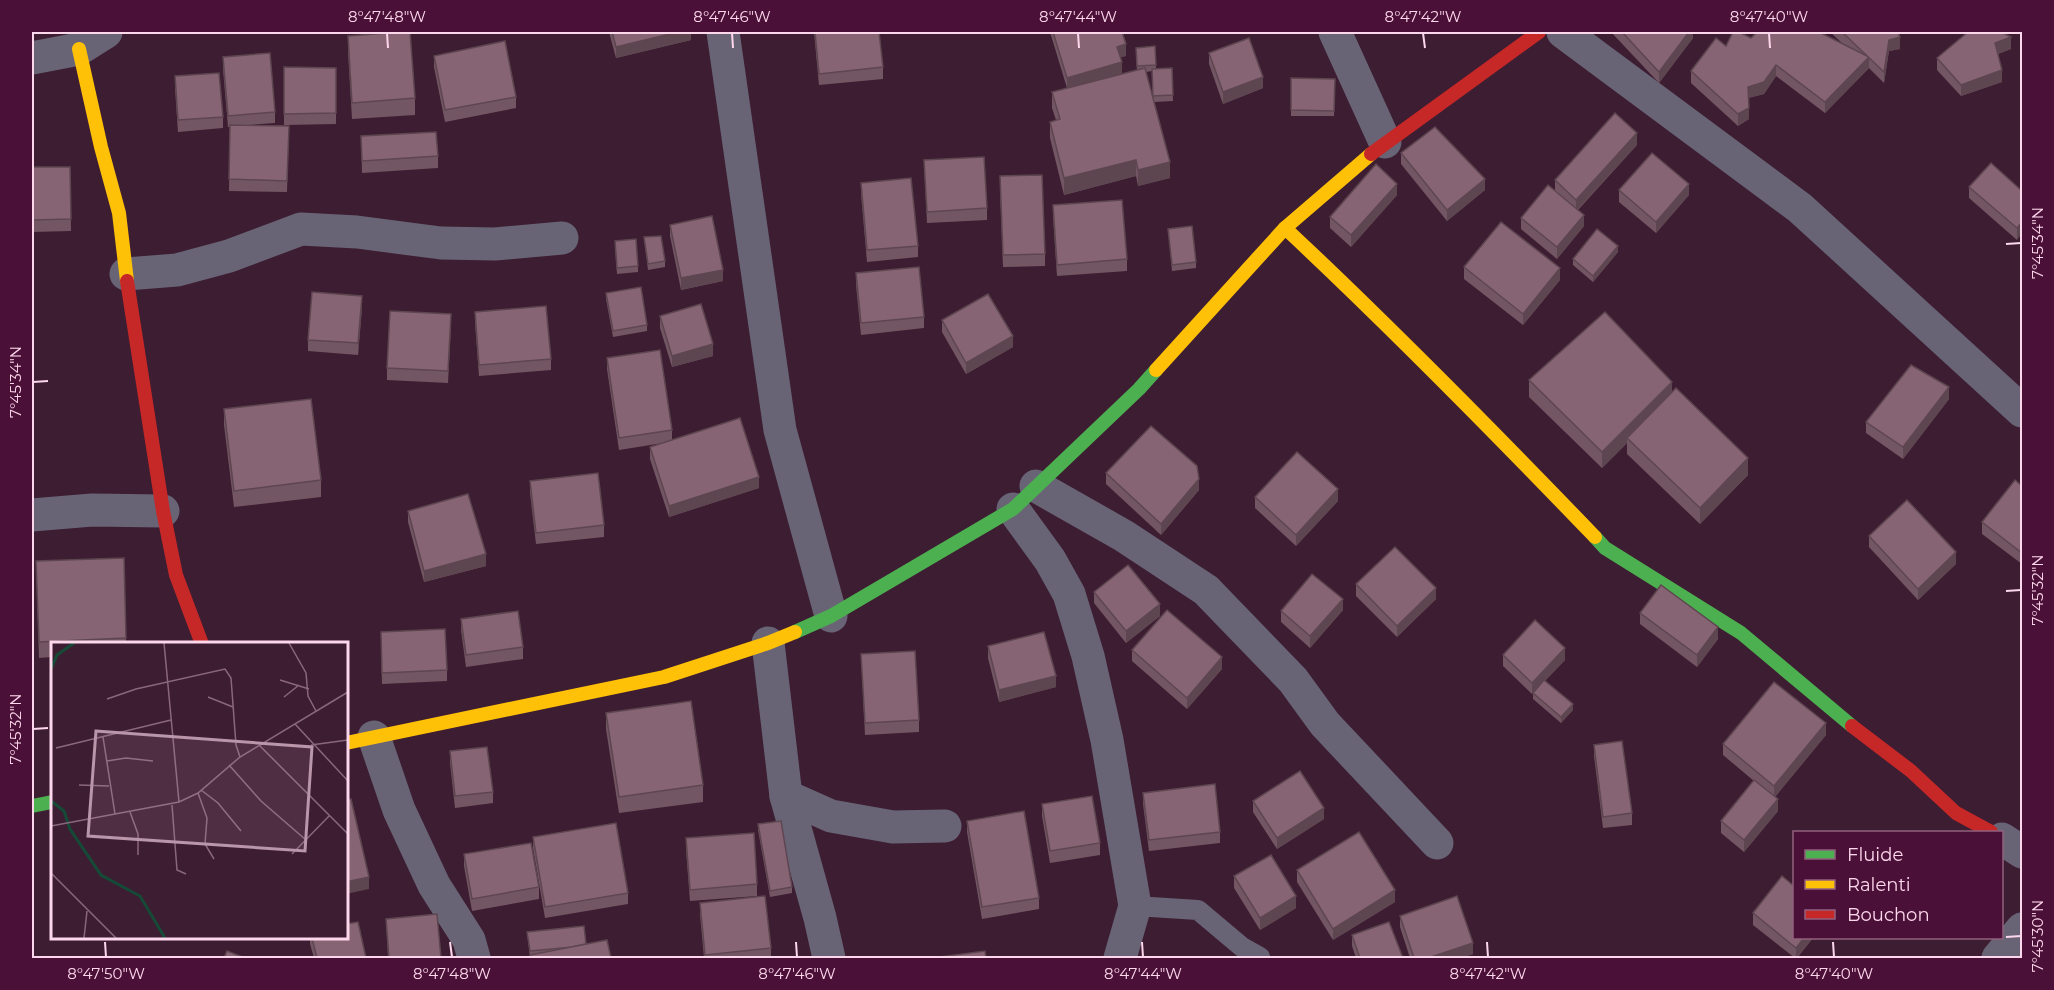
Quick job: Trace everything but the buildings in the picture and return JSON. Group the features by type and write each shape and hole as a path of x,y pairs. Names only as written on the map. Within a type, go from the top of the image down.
{"street":[{"path":"32,58 79,49 106,32"},
{"path":"723,32 780,430 831,616"},
{"path":"1335,32 1385,142"},
{"path":"474,958 469,940 434,885 399,810 360,740 664,676 768,643 831,616 1013,509 1139,389 1285,228 1385,142 1539,32"},
{"path":"1563,32 1800,208 2022,411"},
{"path":"79,49 101,147 119,213 126,274 163,511 176,575 200,642"},
{"path":"1285,228 1404,340 1605,548 1741,633 1870,741 1911,771 1956,813 1989,831"},
{"path":"126,274 177,270 229,256 302,229 357,231 441,243 495,244 562,238"},
{"path":"1036,486 1124,536 1206,590 1293,680 1325,724 1437,843"},
{"path":"1013,509 1050,560 1069,594 1088,656 1107,740 1135,906 1120,958"},
{"path":"32,515 92,510 163,511"},
{"path":"768,643 786,796 829,958"},
{"path":"786,796 831,816 892,827 945,826"},
{"path":"32,806 51,802"},
{"path":"2003,840 2022,852"},
{"path":"1998,958 2022,929"}],"lane":[{"path":"1135,906 1197,910 1242,947 1260,957"}],"traffic: fast":[{"path":"795,632 831,616 1013,509 1156,370"},
{"path":"1595,537 1605,548 1741,633 1852,726"},
{"path":"32,806 51,802"}],"traffic: slow":[{"path":"79,49 101,147 119,213 127,281"},
{"path":"1156,370 1285,228 1371,154"},
{"path":"1285,228 1442,381 1595,537"},
{"path":"348,743 664,677 795,632"}],"traffic: jam":[{"path":"1371,154 1539,32"},
{"path":"127,281 163,511 176,575 201,642"},
{"path":"1852,726 1911,771 1956,813 1989,831"}]}
